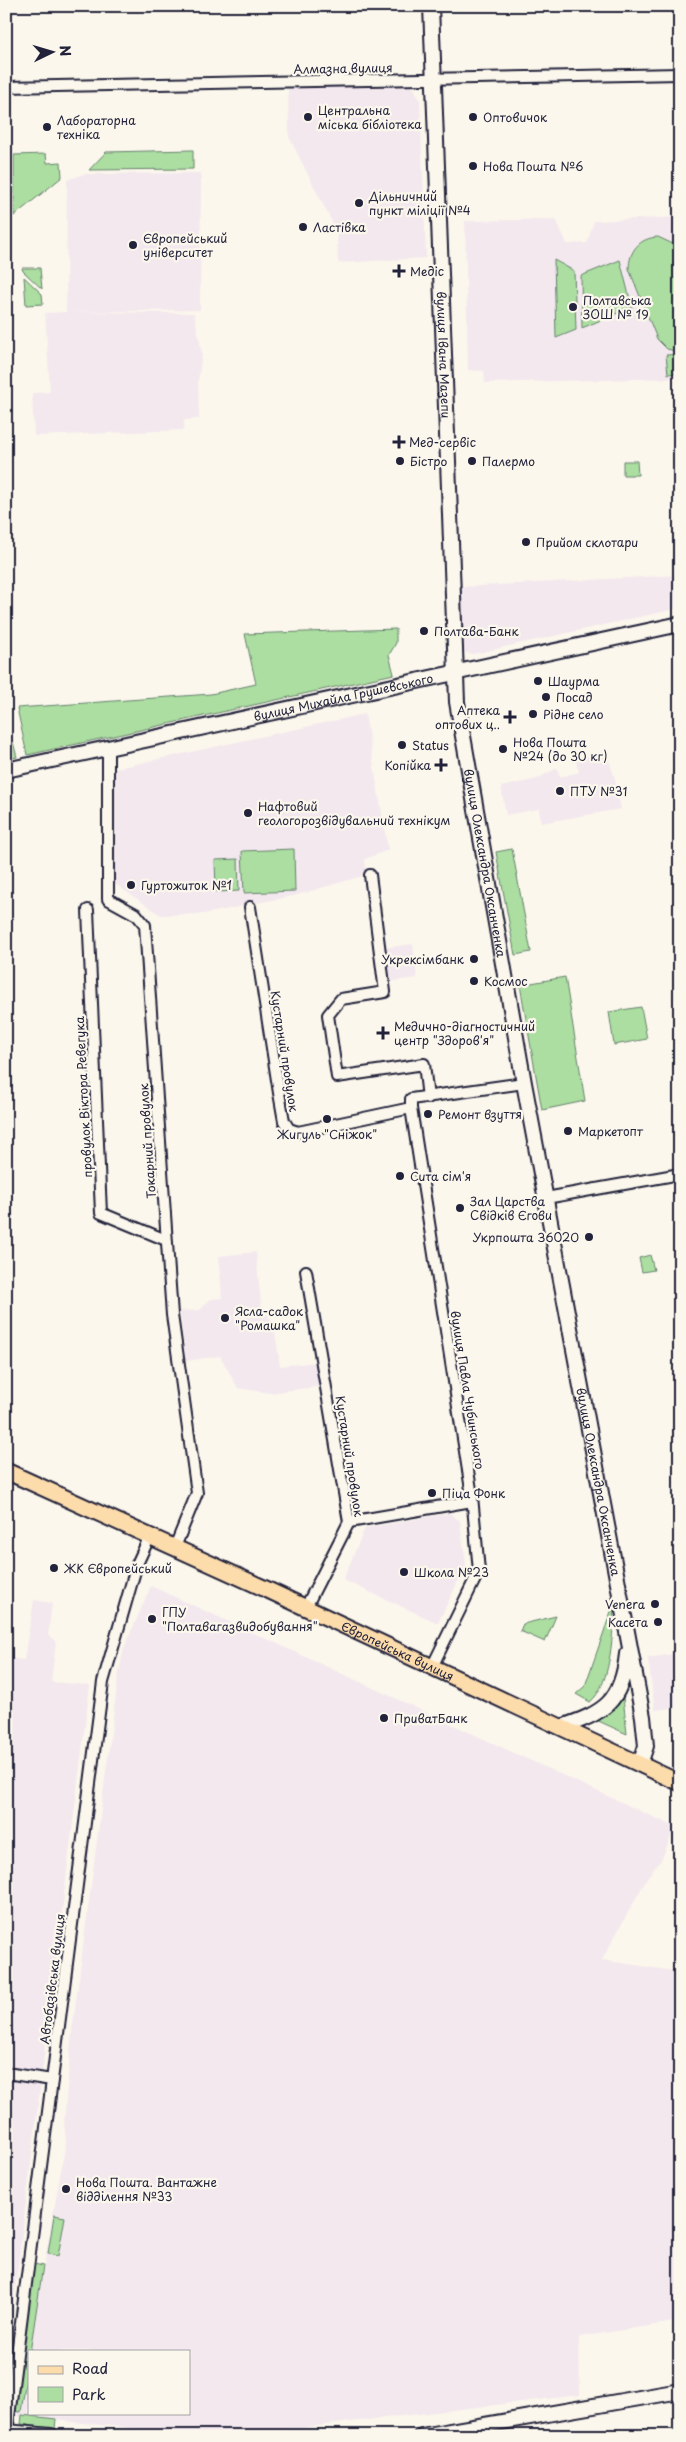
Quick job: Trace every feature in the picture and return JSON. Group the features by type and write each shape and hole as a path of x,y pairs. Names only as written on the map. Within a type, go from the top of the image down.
{"main road":[{"name":"вулиця Івана Мазепи","path":"431,6 456,674"},
{"name":"вулиця Михайла Грушевського","path":"6,770 680,624"},
{"name":"вулиця Олександра Оксанченка","path":"456,674 457,702 524,1083 629,1643 646,1746 640,1764"},
{"name":"Європейська вулиця","path":"6,1470 306,1607 680,1783"},
{"path":"561,1727 598,1713 611,1701 624,1673 629,1643"},
{"path":"421,2436 459,2433 680,2391"},
{"path":"7,2432 51,2436"}],"street":[{"name":"Алмазна вулиця","path":"6,87 680,74"},
{"name":"Токарний провулок","path":"108,748 108,899 137,915 146,926 172,1315 197,1493 174,1547"},
{"path":"370,876 385,992 341,999 328,1015 337,1077 424,1064 428,1098"},
{"name":"Кустарний провулок","path":"250,907 279,1093 284,1121 289,1129 298,1132 411,1108 411,1099 524,1083"},
{"name":"провулок Віктора Ревегука","path":"88,910 101,1213 166,1240"},
{"name":"вулиця Павла Чубинського","path":"411,1108 472,1501 479,1571 432,1667"},
{"path":"546,1198 679,1175"},
{"name":"Кустарний провулок","path":"306,1271 349,1522 306,1607"},
{"path":"349,1522 472,1501"},
{"name":"Автобазівська вулиця","path":"7,2432 103,1682 137,1564 150,1536"},
{"path":"6,2074 52,2080"}],"shaded area":[{"path":"409,84 414,88 420,101 426,258 338,263 337,232 289,137 288,86"},
{"path":"201,173 200,310 69,312 194,313 202,353 198,381 199,419 184,420 184,430 34,436 32,393 50,392 45,313 66,312 67,180 84,174"},
{"name":"Полтавська ЗОШ № 19","path":"680,217 680,378 485,383 484,371 468,370 465,221 556,219 567,244 587,243 594,221"},
{"path":"680,575 680,608 473,654 465,653 462,646 460,587"},
{"name":"Нафтовий геологорозвідувальний технікум","path":"365,714 388,850 365,859 366,875 297,895 204,914 161,915 115,884 113,769"},
{"name":"ПТУ №31","path":"606,751 615,779 621,809 541,823 539,809 506,815 501,787 537,779 557,768 560,777 579,772 575,759"},
{"path":"413,944 417,978 387,982 383,948"},
{"name":"Ясла-садок \"Ромашка\"","path":"256,1252 261,1305 274,1325 280,1366 318,1362 322,1386 270,1393 238,1388 220,1356 186,1361 180,1311 200,1310 210,1299 222,1298 219,1256"},
{"name":"Школа №23","path":"450,1513 460,1521 466,1565 438,1623 343,1580 365,1528"},
{"path":"151,1586 675,1827 661,1860 648,1876 602,1960 680,1972 680,2321 579,2337 580,2395 292,2429 195,2435 17,2416 28,2359 28,2414 190,2414 190,2350 29,2350 66,2142 64,2122 72,2031 119,1672 124,1648"},
{"path":"34,1600 52,1603 48,1635 56,1641 51,1682 90,1685 6,2364 6,1658 24,1660"},
{"path":"680,1653 680,1707 655,1710 648,1658"}],"green space":[{"path":"193,150 193,169 89,170 106,152"},
{"path":"46,154 47,163 61,162 62,177 14,216 14,155"},
{"path":"658,237 673,244 680,253 680,352 667,349 657,339 629,269 629,262 636,247 645,240"},
{"path":"554,260 574,271 576,330 556,338"},
{"path":"620,260 632,307 582,328 581,276"},
{"path":"22,268 40,268 42,289 23,271"},
{"path":"24,277 42,294 43,304 26,305"},
{"path":"680,354 680,373 668,374 666,355"},
{"path":"623,461 637,461 638,475 623,475"},
{"path":"396,629 396,643 389,655 394,674 27,755 17,708 211,694 256,684 245,634"},
{"path":"6,742 13,742 17,757 6,759"},
{"path":"294,849 295,891 244,893 242,851"},
{"path":"512,849 531,952 515,955 496,852"},
{"path":"238,859 239,891 216,892 215,860"},
{"path":"565,977 585,1101 542,1110 520,985"},
{"path":"641,1007 647,1039 614,1045 609,1012"},
{"path":"650,1255 654,1270 642,1272 639,1258"},
{"path":"614,1603 612,1641 607,1670 603,1683 590,1702 576,1694 585,1686"},
{"path":"556,1616 545,1642 520,1631 523,1624"},
{"path":"619,1697 623,1697 627,1734 594,1719"},
{"path":"54,2215 65,2217 58,2256 48,2254"},
{"path":"34,2264 43,2266 30,2350 28,2350 28,2366 21,2412 12,2411"},
{"path":"22,2415 56,2419 55,2429 21,2424"}],"place":[{"name":"Центральна міська бібліотека","path":"308,117"},
{"name":"Оптовичок","path":"473,117"},
{"name":"Лабораторна техніка","path":"47,127"},
{"name":"Нова Пошта №6","path":"473,166"},
{"name":"Дільничний пункт міліції №4","path":"359,203"},
{"name":"Ластівка","path":"303,227"},
{"name":"Європейський університет","path":"133,245"},
{"name":"Медіс","path":"399,271"},
{"name":"Полтавська ЗОШ № 19","path":"573,307"},
{"name":"Мед-сервіс","path":"399,442"},
{"name":"Бістро","path":"400,461"},
{"name":"Палермо","path":"472,461"},
{"name":"Прийом склотари","path":"526,542"},
{"name":"Полтава-Банк","path":"424,631"},
{"name":"Шаурма","path":"538,681"},
{"name":"Посад","path":"546,697"},
{"name":"Рідне село","path":"533,714"},
{"name":"Аптека оптових ц‥","path":"510,717"},
{"name":"Status","path":"402,745"},
{"name":"Нова Пошта №24 (до 30 кг)","path":"503,749"},
{"name":"Копійка","path":"441,765"},
{"name":"ПТУ №31","path":"560,791"},
{"name":"Нафтовий геологорозвідувальний технікум","path":"248,813"},
{"name":"Гуртожиток №1","path":"131,885"},
{"name":"Укрексімбанк","path":"474,959"},
{"name":"Космос","path":"474,981"},
{"name":"Медично-діагностичний центр \"Здоров'я\"","path":"383,1033"},
{"name":"Ремонт взуття","path":"428,1114"},
{"name":"Жигуль \"Сніжок\"","path":"327,1119"},
{"name":"Маркетопт","path":"568,1131"},
{"name":"Сита сім'я","path":"400,1176"},
{"name":"Зал Царства Cвідків Єгови","path":"460,1208"},
{"name":"Укрпошта 36020","path":"589,1237"},
{"name":"Ясла-садок \"Ромашка\"","path":"225,1318"},
{"name":"Піца Фонк","path":"432,1493"},
{"name":"ЖК Європейський","path":"54,1568"},
{"name":"Школа №23","path":"404,1572"},
{"name":"Venera","path":"655,1604"},
{"name":"ГПУ \"Полтавагазвидобування\"","path":"152,1619"},
{"name":"Касета","path":"658,1622"},
{"name":"ПриватБанк","path":"384,1718"},
{"name":"Нова Пошта. Вантажне відділення №33","path":"66,2189"}]}
